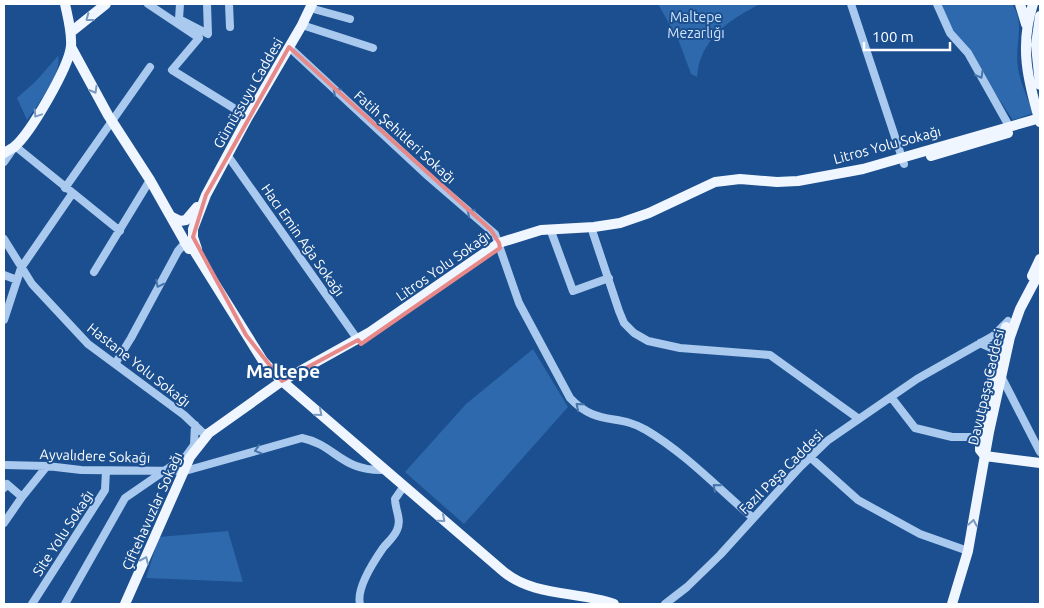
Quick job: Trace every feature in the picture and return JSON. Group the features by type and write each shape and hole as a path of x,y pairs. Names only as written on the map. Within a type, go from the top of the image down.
{"main road":[{"path":"4,153 15,146 52,92 66,63 71,47 71,32 65,4"},
{"path":"71,32 106,4"},
{"path":"1020,4 1027,28"},
{"path":"1033,4 1027,28 1026,70 1040,120"},
{"path":"1038,4 1032,39 1040,85"},
{"name":"Gümüşsuyu Caddesi","path":"206,195 311,6"},
{"path":"1036,58 1040,16"},
{"path":"71,47 112,121 172,217 185,243 189,244 195,252 263,361 282,381 514,580 530,586 588,596 614,604"},
{"name":"Litros Yolu Sokağı","path":"903,161 1040,120"},
{"name":"Litros Yolu Sokağı","path":"209,433 282,381 288,382 301,377 360,342 499,245 541,230 594,227 620,223 649,213 715,184 778,187 864,176 1009,126 1040,120"},
{"name":"Litros Yolu Sokağı","path":"499,245 552,234 593,233 619,228 647,220 715,184"},
{"path":"172,217 180,221 186,220 206,195"},
{"path":"206,195 195,222 193,237 221,295"},
{"name":"Davutpaşa Caddesi","path":"985,456 980,450 980,437 998,351 1008,322 1040,259"},
{"name":"Davutpaşa Caddesi","path":"952,604 968,551 1001,376 1015,321 1040,271"},
{"path":"994,411 992,401 999,363 998,351"},
{"name":"Çiftehavuzlar Sokağı","path":"125,604 185,465 209,433"},
{"path":"985,456 1040,463"}],"street":[{"path":"148,4 177,21 208,34 207,4"},
{"path":"230,4 230,27"},
{"path":"851,4 903,161"},
{"path":"937,4 950,33 968,53 1009,126"},
{"path":"177,21 179,5"},
{"path":"311,6 350,19"},
{"path":"177,21 198,38 172,70 248,117"},
{"path":"302,25 373,48"},
{"name":"Fatih Şehitleri Sokağı","path":"289,47 429,177 492,230 519,303 570,398 579,408 594,416 644,428 753,518"},
{"path":"65,188 150,67"},
{"path":"4,162 15,146 120,231"},
{"name":"Hacı Emin Ağa Sokağı","path":"228,156 360,342"},
{"path":"94,272 150,180"},
{"path":"4,320 21,268 72,194"},
{"path":"593,233 624,323 644,339 680,348 770,355 859,419"},
{"path":"552,234 573,291 609,278"},
{"name":"Hastane Yolu Sokağı","path":"4,239 21,268 51,307 88,344 203,433 209,433"},
{"path":"115,364 178,251 185,243"},
{"path":"4,274 17,280"},
{"name":"Fazıl Paşa Caddesi","path":"665,604 687,587 827,441 891,397 993,336 1008,322"},
{"path":"980,343 998,351"},
{"path":"1001,376 1040,452"},
{"path":"891,397 915,428 952,437 980,437"},
{"path":"185,465 194,445 195,425"},
{"path":"65,604 125,498 162,471 302,438 313,441 356,467 385,470"},
{"path":"810,457 858,500 920,534 968,551"},
{"name":"Ayvalıdere Sokağı","path":"4,466 47,466 106,471 162,471 185,465"},
{"path":"4,523 47,466"},
{"name":"Site Yolu Sokağı","path":"32,604 102,496 105,490 106,471"},
{"path":"4,488 7,484 22,497"},
{"path":"360,604 359,594 383,549 397,530 399,517 396,499 404,486"}],"highlighted area":[{"path":"289,47 491,230 499,243 500,248 409,313 361,344 358,340 282,381 246,335 193,237 206,195"}],"green space":[{"name":"Maltepe Mezarlığı","path":"658,4 760,4 727,24 710,41 699,64 697,77 691,74 678,39"},
{"path":"935,4 1012,4 1019,27 1017,59 1019,74 1033,113 1013,120"},
{"path":"58,56 57,71 53,80 27,120 17,98 36,81"},
{"path":"533,349 568,407 464,524 405,472 466,404"},
{"path":"228,531 243,582 146,578 159,537"}],"district":[{"name":"Maltepe","path":"283,371"}]}
